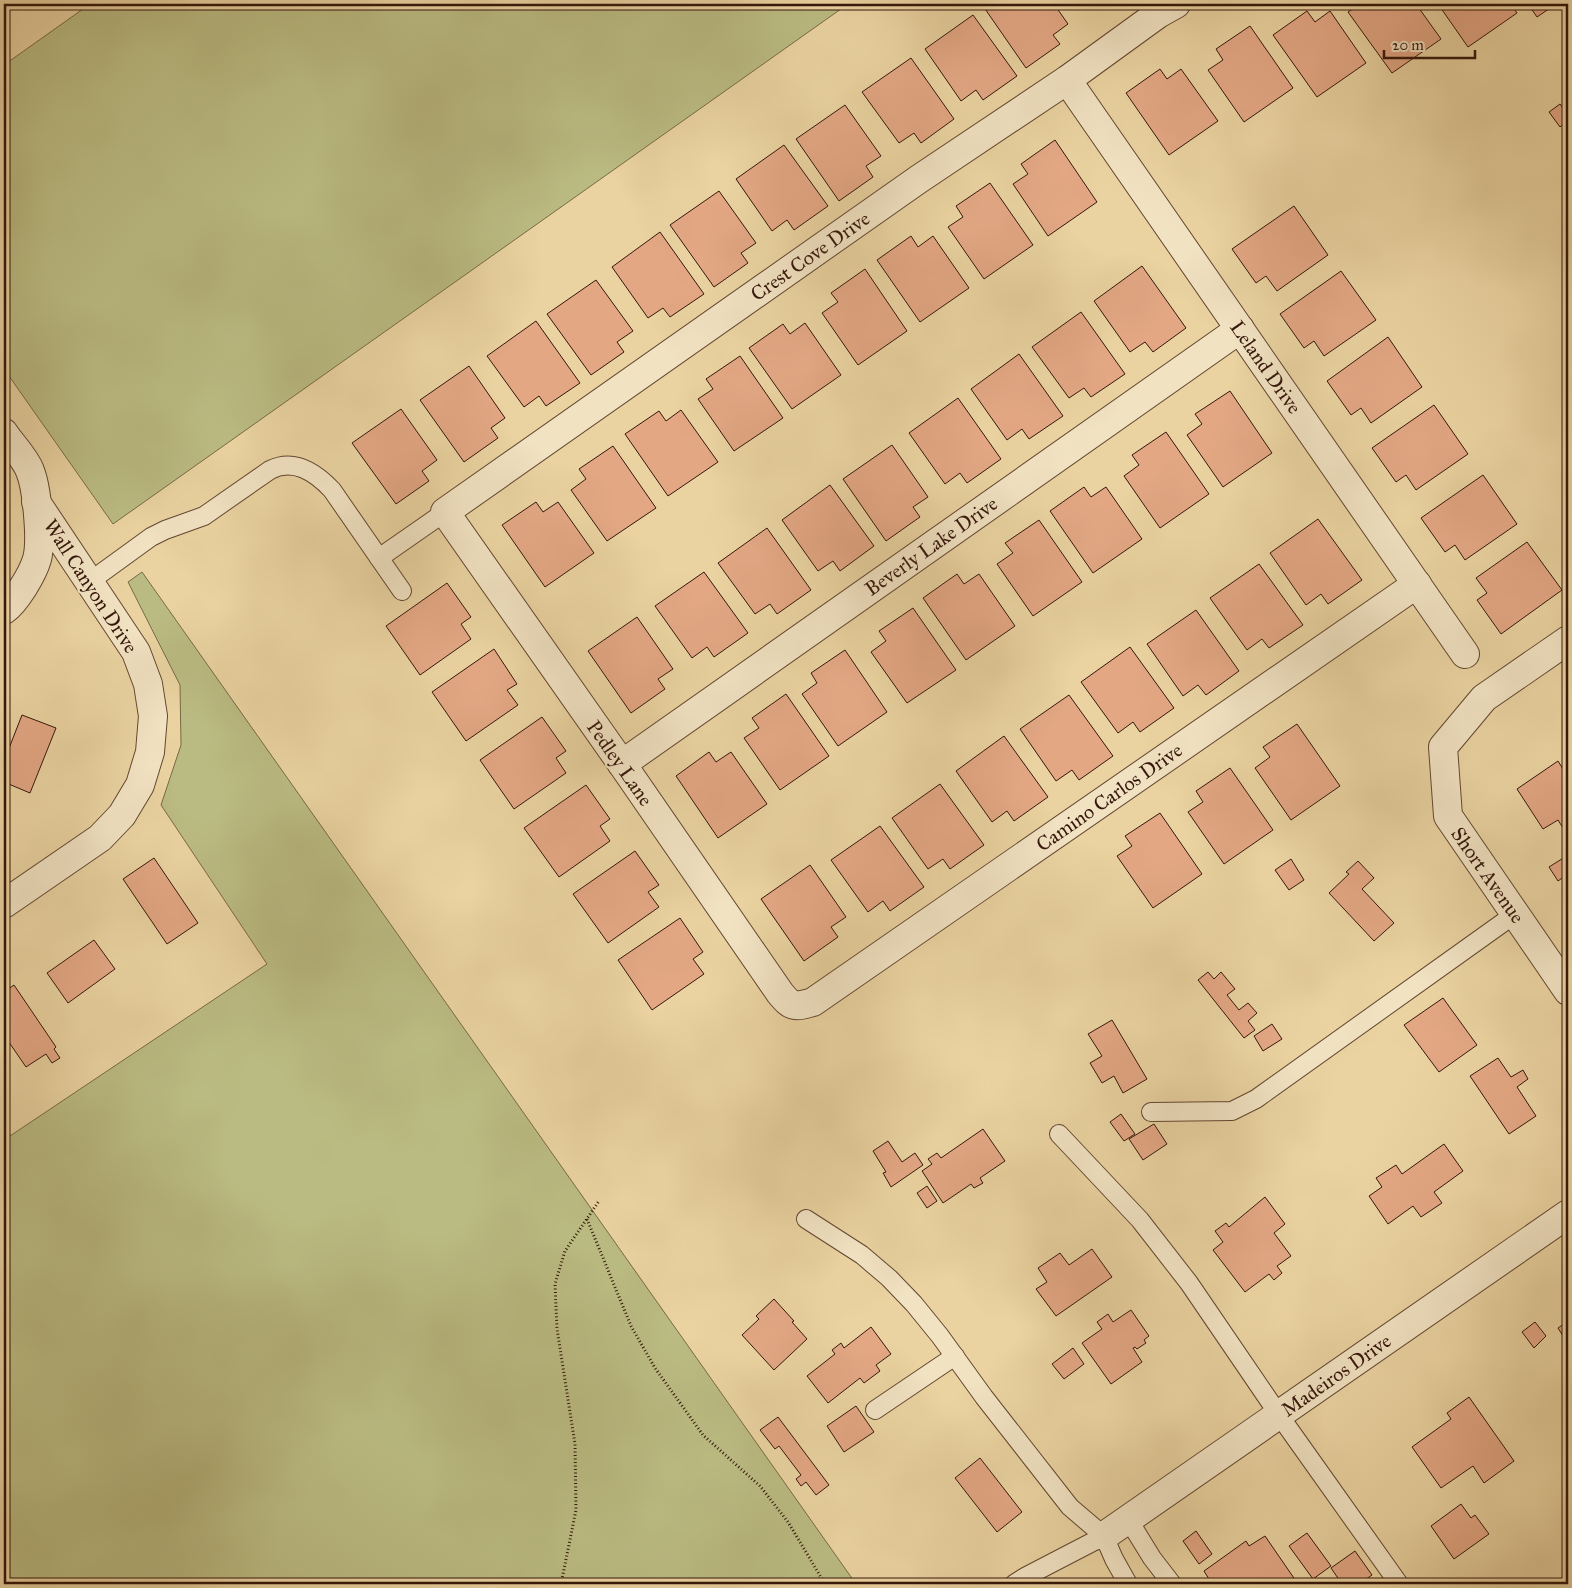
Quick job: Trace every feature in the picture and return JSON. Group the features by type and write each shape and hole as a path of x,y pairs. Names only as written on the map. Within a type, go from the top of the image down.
{"street":[{"name":"Crest Cove Drive","path":"445,512 919,179 1066,80 1158,14 1176,4"},
{"name":"Leland Drive","path":"1066,80 1465,654"},
{"name":"Beverly Lake Drive","path":"622,764 1240,329"},
{"path":"4,433 30,470 39,522 37,559 24,586 10,606 4,610"},
{"name":"Wall Canyon Drive","path":"4,904 100,838 122,815 140,785 150,752 153,716 148,684 136,652 35,497"},
{"name":"Pedley Lane","path":"445,512 780,993 792,1005 800,1006"},
{"name":"Camino Carlos Drive","path":"800,1006 813,1002 1417,584"},
{"name":"Short Avenue","path":"1568,640 1484,698 1443,747 1448,816 1568,991"},
{"name":"Madeiros Drive","path":"1104,1536 1568,1214"}],"lane":[{"path":"90,582 151,537 204,516 270,470 293,465 312,472 332,490 402,591"},
{"path":"379,558 445,512"},
{"path":"1151,1112 1232,1111 1256,1099 1515,914"},
{"path":"1059,1134 1140,1220 1189,1283 1279,1415 1399,1584"},
{"path":"806,1219 862,1255 889,1278 914,1304 1070,1507 1104,1536 1128,1584"},
{"path":"875,1410 955,1356"},
{"path":"1128,1519 1152,1558 1172,1584"},
{"path":"1014,1584 1104,1536"}],"path":[{"path":"561,1584 576,1510 575,1444 558,1329 555,1284 565,1251 599,1202"},
{"path":"587,1219 631,1326 655,1368 703,1435 760,1486 771,1500 788,1522 824,1584"}],"green space":[{"path":"90,4 848,4 113,524 4,369 4,65"},
{"path":"142,572 856,1584 4,1584 4,1140 267,964 161,805 181,745 180,685 128,582"}],"building":[{"path":"987,4 1054,4 1068,24 1053,35 1060,44 1026,68 983,6"},
{"path":"1081,4 1093,4 1085,10"},
{"path":"1103,4 1115,4 1107,9"},
{"path":"1360,4 1416,4 1441,39 1392,73 1348,12"},
{"path":"1438,4 1511,4 1517,13 1468,47"},
{"path":"1528,4 1556,4 1537,17"},
{"path":"1307,11 1315,22 1330,11 1366,63 1317,97 1273,35"},
{"path":"973,15 1017,76 983,100 976,90 961,101 925,49"},
{"path":"1250,26 1293,88 1244,122 1208,70 1223,60 1216,49"},
{"path":"911,58 954,119 921,143 914,133 899,143 862,92"},
{"path":"1160,69 1167,79 1181,69 1218,121 1169,155 1126,93"},
{"path":"1560,104 1568,115 1568,120 1560,127 1549,112"},
{"path":"845,105 881,156 866,166 873,177 839,201 796,139"},
{"path":"1055,140 1097,202 1048,236 1013,184 1028,174 1021,164"},
{"path":"784,145 828,206 794,230 787,220 772,231 736,179"},
{"path":"990,183 1033,245 984,279 948,227 963,217 956,206"},
{"path":"719,191 756,243 741,253 748,263 714,287 670,225"},
{"path":"1294,206 1328,255 1277,291 1266,276 1256,283 1232,249"},
{"path":"660,232 704,294 670,317 663,308 648,318 612,267"},
{"path":"911,236 918,247 933,236 969,288 920,322 877,260"},
{"path":"1142,266 1186,328 1153,352 1145,342 1130,352 1094,301"},
{"path":"865,269 907,331 858,365 822,313 838,302 831,293"},
{"path":"1341,271 1376,320 1324,356 1314,341 1304,348 1280,314"},
{"path":"596,280 633,331 617,342 624,352 591,375 547,314"},
{"path":"1081,312 1125,374 1091,397 1084,388 1069,398 1032,347"},
{"path":"536,321 580,383 546,406 539,396 524,407 487,356"},
{"path":"805,323 841,375 792,409 749,348 783,324 790,334"},
{"path":"1388,337 1422,387 1371,423 1361,408 1351,415 1327,381"},
{"path":"1019,354 1063,416 1029,439 1022,429 1007,440 971,389"},
{"path":"740,356 783,418 734,451 698,399 713,389 706,379"},
{"path":"469,366 505,418 491,428 498,438 464,462 420,400"},
{"path":"1230,391 1272,453 1223,487 1187,435 1202,424 1195,414"},
{"path":"958,398 1001,459 967,483 960,473 945,484 909,433"},
{"path":"1434,405 1468,454 1416,490 1406,475 1396,482 1372,448"},
{"path":"401,409 437,460 422,471 429,481 396,504 352,443"},
{"path":"681,410 718,462 668,496 625,434 659,411 666,421"},
{"path":"1166,432 1209,494 1160,528 1124,476 1139,465 1132,455"},
{"path":"892,445 928,497 913,507 920,517 886,541 843,479"},
{"path":"613,446 656,508 607,541 571,490 586,479 579,469"},
{"path":"1483,475 1517,524 1465,560 1455,545 1445,552 1421,518"},
{"path":"830,485 874,546 840,571 833,561 818,571 782,520"},
{"path":"1084,487 1091,497 1106,487 1142,539 1093,573 1050,511"},
{"path":"536,502 543,512 558,502 594,553 545,587 502,525"},
{"path":"1318,519 1362,580 1328,604 1321,594 1306,605 1270,553"},
{"path":"1039,520 1082,582 1033,616 997,564 1013,553 1005,543"},
{"path":"767,528 811,590 777,614 770,604 755,614 718,563"},
{"path":"1527,542 1562,590 1501,634 1477,600 1487,593 1476,578"},
{"path":"1259,564 1303,625 1269,648 1262,639 1247,650 1210,598"},
{"path":"704,572 748,633 714,657 707,647 692,658 655,606"},
{"path":"957,574 964,584 979,574 1015,626 966,660 923,598"},
{"path":"447,583 471,617 461,624 471,639 420,675 386,626"},
{"path":"913,608 956,670 907,703 871,652 886,641 879,631"},
{"path":"1196,610 1239,671 1206,695 1198,685 1183,696 1147,644"},
{"path":"637,617 673,669 658,679 665,689 631,713 588,651"},
{"path":"1130,647 1174,708 1140,732 1133,722 1118,733 1081,682"},
{"path":"494,649 517,684 507,690 518,705 466,741 432,692"},
{"path":"845,650 887,712 838,746 802,694 817,683 811,673"},
{"path":"786,694 829,756 780,790 744,738 759,728 752,718"},
{"path":"1069,695 1113,756 1079,780 1072,770 1056,781 1020,729"},
{"path":"22,715 56,728 30,793 4,782 4,761"},
{"path":"542,717 566,751 556,758 566,773 514,809 480,760"},
{"path":"1297,724 1340,786 1291,820 1255,768 1270,757 1263,747"},
{"path":"1004,736 1048,797 1014,821 1007,811 992,822 956,771"},
{"path":"709,752 716,762 731,752 767,804 718,838 676,776"},
{"path":"1558,761 1568,777 1568,836 1558,820 1543,829 1517,789"},
{"path":"1230,768 1273,830 1224,864 1188,812 1203,802 1196,791"},
{"path":"940,784 984,845 950,869 943,859 928,869 892,818"},
{"path":"586,785 610,819 600,826 610,841 559,877 524,828"},
{"path":"1160,813 1202,874 1153,908 1117,856 1132,846 1125,836"},
{"path":"880,826 924,887 890,911 883,901 868,912 831,860"},
{"path":"635,851 659,885 648,892 659,907 608,943 573,894"},
{"path":"1565,857 1568,862 1568,874 1558,881 1549,867"},
{"path":"154,858 198,923 167,944 123,879"},
{"path":"1291,859 1304,880 1289,890 1275,870"},
{"path":"1358,861 1374,878 1362,889 1394,923 1374,941 1329,893 1349,874 1346,872"},
{"path":"810,865 846,917 831,927 838,937 804,961 761,899"},
{"path":"680,918 703,952 693,959 704,974 652,1010 618,960"},
{"path":"94,940 115,969 68,1003 47,973"},
{"path":"1208,972 1214,979 1221,972 1235,989 1227,995 1239,1010 1248,1003 1257,1013 1248,1021 1255,1030 1244,1038 1198,980"},
{"path":"14,985 56,1047 54,1049 60,1058 52,1063 46,1054 26,1067 4,1035 4,992"},
{"path":"1443,998 1477,1045 1439,1072 1404,1025"},
{"path":"1112,1020 1147,1079 1123,1093 1114,1076 1102,1083 1090,1063 1102,1056 1088,1034"},
{"path":"1272,1024 1282,1039 1263,1051 1254,1036"},
{"path":"1498,1058 1511,1077 1523,1070 1528,1079 1517,1087 1536,1116 1509,1134 1470,1076"},
{"path":"1121,1114 1135,1134 1124,1141 1110,1122"},
{"path":"1154,1124 1167,1144 1143,1160 1129,1139"},
{"path":"983,1129 1005,1161 980,1178 983,1183 974,1188 971,1184 943,1203 922,1171 932,1164 928,1159 937,1153 941,1158"},
{"path":"888,1141 902,1162 915,1153 923,1165 891,1187 883,1173 886,1172 873,1151"},
{"path":"1444,1144 1463,1171 1434,1192 1442,1203 1421,1217 1413,1206 1388,1224 1369,1196 1382,1187 1376,1178 1396,1165 1402,1174"},
{"path":"927,1186 937,1201 927,1208 917,1193"},
{"path":"1265,1197 1285,1224 1274,1233 1291,1256 1277,1266 1282,1273 1274,1280 1269,1274 1245,1292 1213,1250 1223,1242 1215,1231 1226,1223 1229,1227"},
{"path":"1092,1249 1112,1277 1056,1316 1036,1289 1047,1282 1038,1268 1060,1253 1069,1265"},
{"path":"774,1299 807,1339 774,1370 742,1335 759,1319 756,1316"},
{"path":"1131,1310 1149,1336 1144,1340 1146,1343 1137,1349 1133,1348 1142,1362 1111,1384 1082,1343 1102,1329 1097,1322 1108,1314 1113,1322"},
{"path":"1568,1321 1568,1344 1558,1328"},
{"path":"1535,1322 1546,1336 1534,1348 1522,1332"},
{"path":"871,1327 891,1354 876,1365 880,1371 864,1383 860,1378 828,1403 807,1376 835,1354 832,1350 841,1343 844,1348"},
{"path":"1073,1348 1084,1364 1064,1379 1052,1364"},
{"path":"1469,1397 1514,1461 1484,1483 1473,1466 1441,1488 1412,1447 1451,1419 1447,1413"},
{"path":"856,1406 874,1432 844,1452 827,1426"},
{"path":"778,1417 829,1485 816,1495 806,1482 801,1486 796,1479 801,1475 779,1446 775,1449 760,1430"},
{"path":"980,1458 1022,1512 997,1532 955,1478"},
{"path":"1461,1504 1471,1518 1475,1515 1489,1534 1454,1559 1431,1526"},
{"path":"1196,1531 1212,1554 1199,1564 1183,1541"},
{"path":"1307,1533 1331,1566 1313,1579 1289,1546"},
{"path":"1265,1536 1298,1584 1233,1584 1230,1581 1226,1584 1212,1584 1204,1571 1246,1541 1249,1546"},
{"path":"1355,1551 1372,1575 1359,1584 1342,1584 1331,1568"}]}
